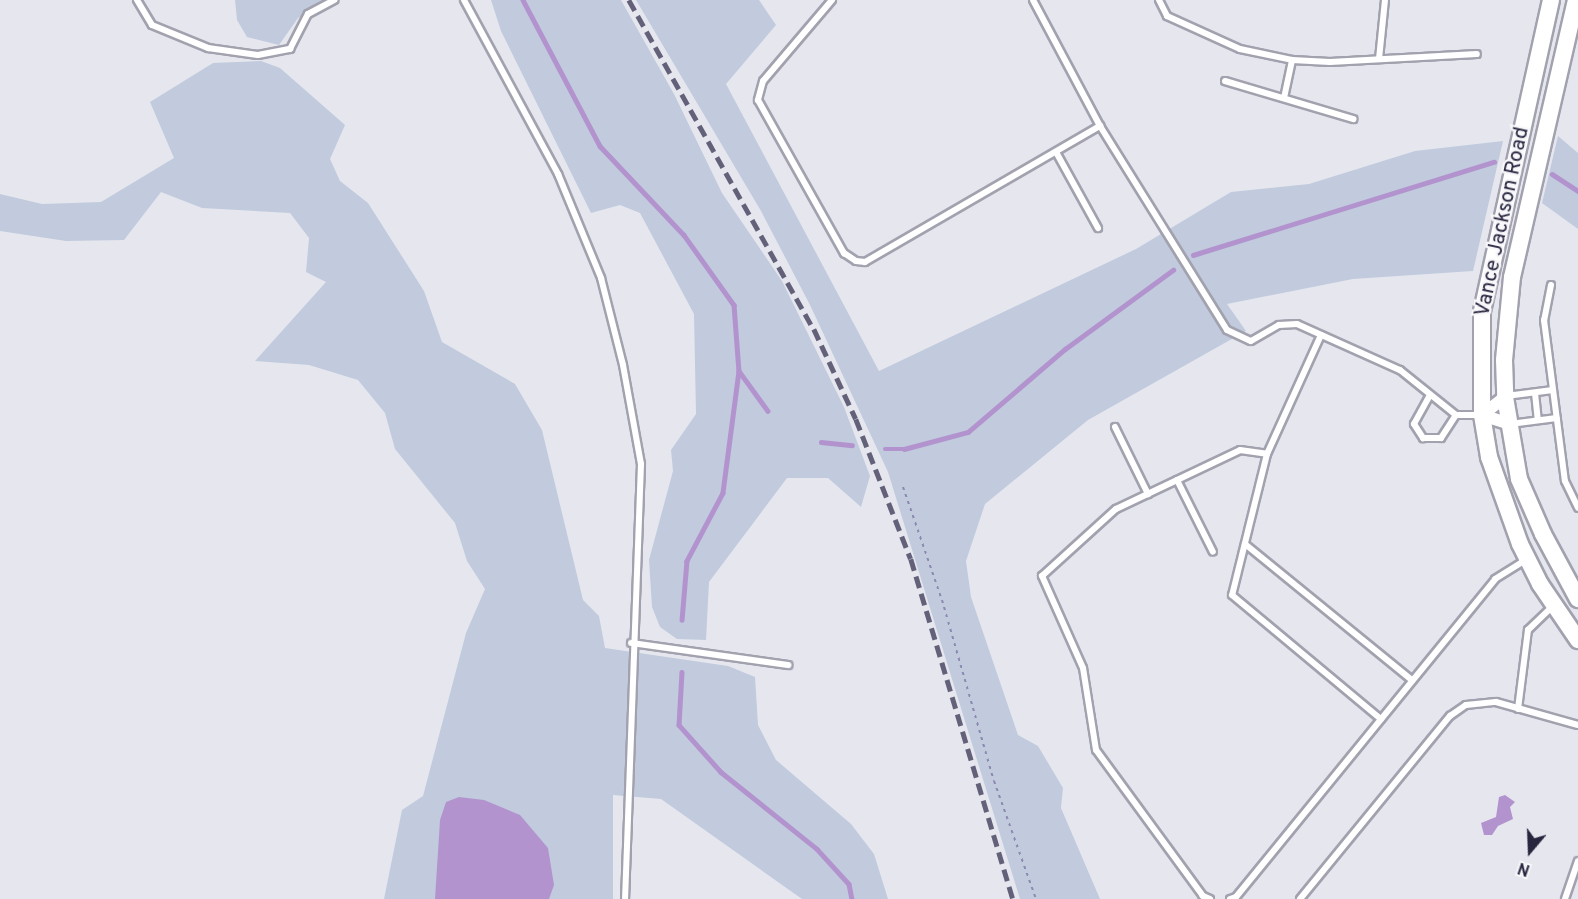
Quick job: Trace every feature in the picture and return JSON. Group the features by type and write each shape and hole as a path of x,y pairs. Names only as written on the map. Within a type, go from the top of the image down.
{"main road":[{"name":"Vance Jackson Road","path":"1551,0 1484,300 1479,356 1482,415 1505,508 1527,559 1578,640"},
{"name":"Vance Jackson Road","path":"1576,0 1512,277 1506,312 1505,397 1519,479 1543,534 1578,599"}],"street":[{"path":"1482,415 1505,397"},
{"path":"1482,415 1509,424"}],"lane":[{"path":"136,0 152,25 208,48 258,55 290,49 308,14 334,0"},
{"path":"464,0 558,174 601,278 623,365 641,464 631,643 625,899"},
{"path":"832,0 763,81 758,100 772,131 850,258 865,262 1100,126"},
{"path":"1033,0 1100,126 1227,330 1251,341 1287,323 1321,334 1400,370 1456,415 1482,415"},
{"path":"1158,0 1167,16 1240,49 1292,60 1379,60 1477,54"},
{"path":"1379,60 1385,0"},
{"path":"1284,99 1292,60"},
{"path":"1225,81 1353,120"},
{"path":"1056,152 1098,228"},
{"path":"1551,285 1544,320 1565,481 1578,508"},
{"path":"1321,334 1267,454 1232,594 1381,719"},
{"path":"1505,397 1553,390"},
{"path":"1535,393 1538,420"},
{"path":"1430,395 1414,424 1423,438 1441,438 1456,415"},
{"path":"1509,424 1557,418"},
{"path":"1115,427 1148,494"},
{"path":"1210,899 1203,896 1096,750 1083,668 1042,576 1116,509 1240,450 1267,454"},
{"path":"1177,480 1213,552"},
{"path":"1245,544 1413,680"},
{"path":"1230,899 1236,897 1495,579 1527,559"},
{"path":"1518,708 1528,630 1554,605"},
{"path":"631,643 788,665"},
{"path":"1300,899 1450,716 1466,705 1481,702 1518,708 1578,725"},
{"path":"1565,899 1578,861"}],"path":[{"path":"903,487 942,600 994,781 1036,899"}],"shaded area":[{"path":"235,0 331,0 298,18 279,45 247,37 237,20"},
{"path":"491,0 621,0 674,94 722,193 782,281 844,407 870,476 861,507 828,478 787,478 709,582 706,640 677,639 660,627 652,607 649,560 673,471 671,450 696,414 694,314 640,213 620,205 591,213 501,31"},
{"path":"636,0 759,0 776,25 726,84 879,371 1136,249 1231,192 1309,184 1415,151 1503,141 1473,271 1353,279 1227,304 1246,331 1088,420 985,504 966,561 971,597 1018,735 1038,746 1063,788 1061,808 1100,899 1020,899 888,472 810,305 761,211"},
{"path":"261,61 280,68 345,125 330,159 340,181 368,203 424,291 442,342 515,384 542,430 583,600 599,616 605,648 728,666 755,677 758,725 776,760 851,824 874,854 888,899 802,899 661,799 613,795 613,899 384,899 402,810 423,796 466,633 485,589 467,561 455,523 395,449 385,413 358,380 309,365 255,361 326,282 306,272 309,238 290,213 202,208 161,192 124,240 66,241 0,231 0,194 42,204 101,202 174,158 150,102 213,63"},
{"path":"1558,136 1578,153 1578,229 1542,203"},
{"path":"1505,795 1515,802 1510,807 1513,819 1498,826 1492,835 1484,835 1481,823 1496,817 1499,797"},
{"path":"459,797 484,800 520,815 548,848 554,885 549,899 435,899 440,820 446,802"}],"waterway":[{"path":"523,0 600,146 684,235 734,305 739,371 723,493 687,561 682,620"},
{"path":"1193,255 1494,162"},
{"path":"1552,174 1578,191"},
{"path":"885,449 904,449 968,432 1065,349 1173,270"},
{"path":"739,371 768,411"},
{"path":"821,442 852,445"},
{"path":"682,672 679,725 721,772 817,849 849,884 852,899"}],"railway":[{"path":"629,0 814,329 856,419 911,559 1013,899"}]}
